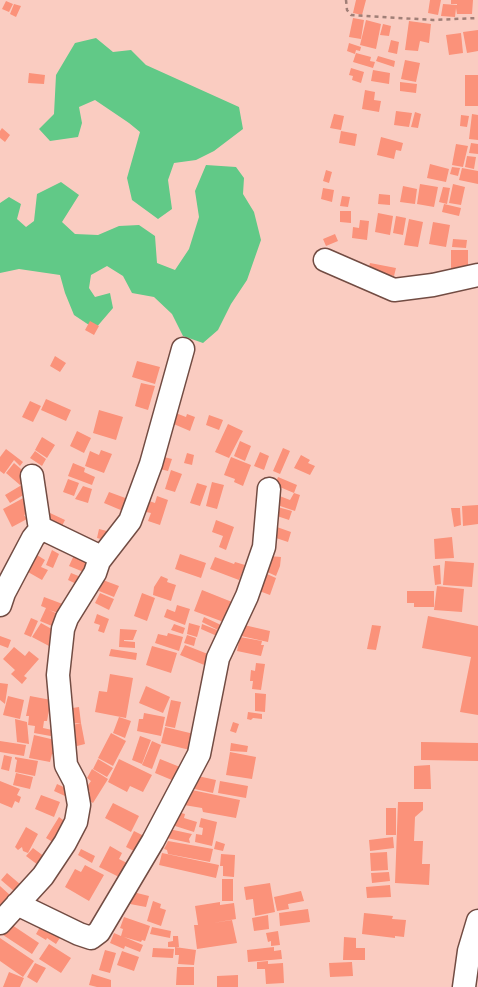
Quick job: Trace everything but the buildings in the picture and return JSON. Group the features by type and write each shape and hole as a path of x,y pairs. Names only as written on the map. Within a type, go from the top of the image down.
{"street":[{"path":"325,260 394,290 478,276"},
{"path":"0,923 42,876 65,843 76,822 79,805 75,782 66,765 58,675 62,629 95,573 99,561 130,521 151,464 183,349"},
{"path":"32,476 41,528 97,555 99,561"},
{"path":"17,904 79,934 91,938 99,932 153,841 199,754 218,658 246,596 264,547 269,489"},
{"path":"0,605 4,593 33,538 41,528"},
{"path":"464,987 469,950 478,921"}],"path":[{"path":"346,0 347,10 351,15 433,20 478,18"}],"green space":[{"path":"96,38 113,52 131,50 146,65 239,107 243,129 214,151 196,160 174,163 168,180 172,209 158,219 132,200 127,178 140,132 129,123 95,100 79,107 82,123 78,137 50,141 39,129 54,114 56,75 75,43"},
{"path":"206,165 236,167 244,178 243,194 254,212 261,240 247,280 231,304 218,330 203,343 183,336 172,314 154,297 132,293 123,276 107,266 91,275 89,288 95,297 110,293 113,308 95,329 74,315 60,275 19,269 0,273 0,203 9,197 21,204 17,219 26,227 34,221 37,194 61,182 79,195 62,222 75,234 98,235 119,226 139,225 155,236 157,263 175,270 189,249 199,217 195,191"}]}
